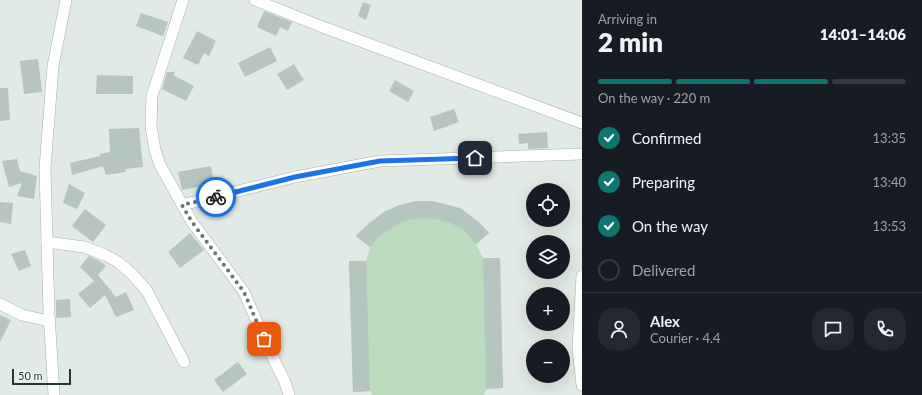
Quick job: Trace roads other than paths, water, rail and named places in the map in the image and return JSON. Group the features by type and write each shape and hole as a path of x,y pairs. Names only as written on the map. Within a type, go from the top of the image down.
{"street":[{"path":"54,395 49,321 45,168 53,66 66,0"},
{"path":"183,0 152,96 151,126 155,150 160,165 192,222 244,292 290,395"},
{"path":"255,0 320,26 582,123"},
{"path":"182,205 295,177 380,161 582,154"},
{"path":"47,242 84,247 118,262 132,274 147,291 184,362"},
{"path":"582,276 578,349 582,385"},
{"path":"0,304 22,316 49,321"}]}
